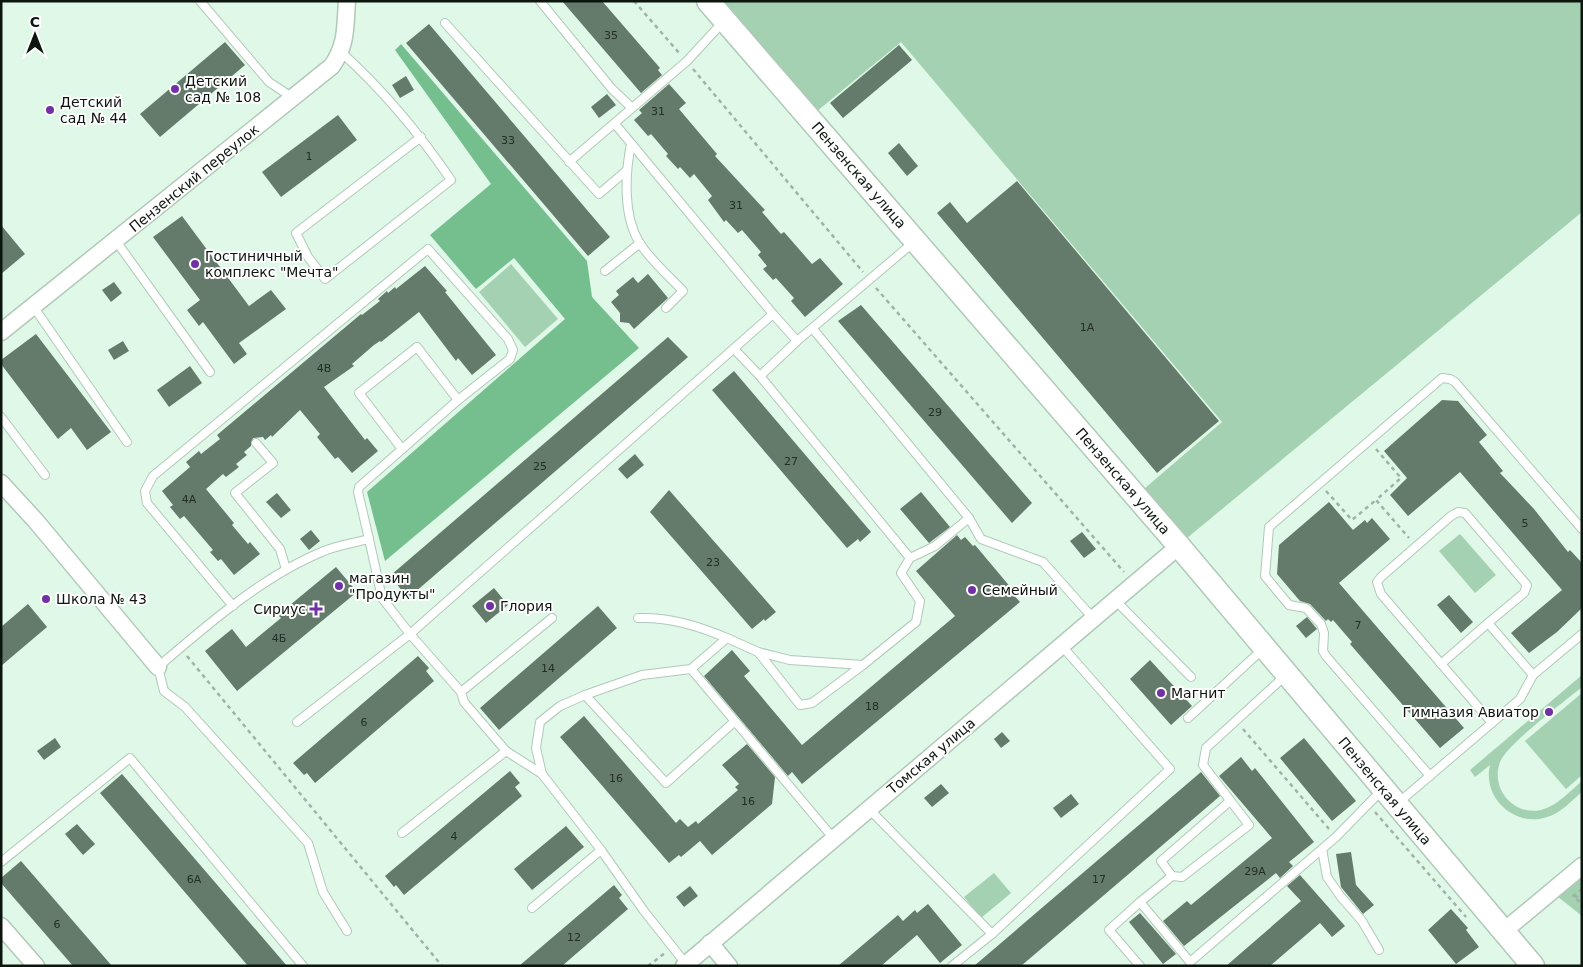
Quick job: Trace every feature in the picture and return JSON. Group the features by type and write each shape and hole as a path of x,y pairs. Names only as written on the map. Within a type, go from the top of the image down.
{"street":[{"name":"Пензенский переулок","path":"1,332 332,66 341,52 344,43 347,1"},
{"name":"Пензенская улица","path":"708,1 1179,546 1286,674 1382,799 1504,931 1533,966"},
{"path":"1,483 35,520 158,667"},
{"name":"Томская улица","path":"685,965 1133,582 1179,546"},
{"path":"1504,931 1582,866"},
{"path":"3,931 36,966"},
{"path":"710,943 729,966"}],"lane":[{"path":"200,1 269,82 293,98"},
{"path":"540,1 612,89 631,107"},
{"path":"569,162 687,61 724,20"},
{"path":"445,22 599,194 626,171"},
{"path":"341,52 363,72 420,137 451,180 324,279 308,257 296,232 420,137"},
{"path":"615,124 797,342"},
{"path":"631,144 626,171 631,224 640,243 683,291 666,308"},
{"path":"760,376 916,240"},
{"path":"116,241 210,372"},
{"path":"605,271 640,243"},
{"path":"234,606 147,503 146,490 153,476 234,416 428,249 508,340 513,350 510,360 458,400 359,487 358,492 382,598 460,692 464,702 506,751 542,774 601,850 685,965"},
{"path":"33,306 126,442"},
{"path":"297,722 410,634 773,314"},
{"path":"813,329 969,518 981,539 1043,562 1092,618"},
{"path":"402,449 359,394 416,347 458,400"},
{"path":"734,349 760,376 910,558"},
{"path":"1430,776 1326,656 1323,651 1321,624 1306,608 1289,605 1265,576 1269,527 1442,378 1450,379 1582,529"},
{"path":"1,417 44,474"},
{"path":"256,443 273,463 235,493 280,550 286,569"},
{"path":"1441,664 1524,593 1527,585 1469,517 1465,513 1458,512 1381,577 1377,582 1377,588 1441,664 1492,723"},
{"path":"758,652 800,705 812,703 916,622 920,601 901,573 910,558 935,546 969,518"},
{"path":"347,931 322,892 308,843 186,707 164,691 158,667 234,606 286,569 325,550 369,539"},
{"path":"1114,600 1191,677"},
{"path":"460,692 552,618"},
{"path":"638,618 657,618 692,624 758,652 790,660 863,665"},
{"path":"1488,623 1533,675"},
{"path":"1140,902 1190,964 1382,799 1430,776 1520,699 1533,675 1582,634"},
{"path":"542,774 536,748 540,722 560,706 642,675 691,669 727,638"},
{"path":"952,966 992,934 1170,769 1061,645"},
{"path":"1188,718 1264,648"},
{"path":"691,669 834,839"},
{"path":"1140,966 1109,930 1172,876 1182,877 1249,825 1203,765 1206,748 1286,674"},
{"path":"585,695 666,783 734,722"},
{"path":"402,833 506,751"},
{"path":"1,862 130,758 303,966"},
{"path":"1172,876 1161,861 1230,801"},
{"path":"869,809 992,934"},
{"path":"1322,849 1327,878 1362,921 1379,950"},
{"path":"532,908 601,850"}],"path":[{"path":"634,1 687,61 870,281 1133,582"},
{"path":"1319,483 1352,520 1376,500 1401,478 1368,440"},
{"path":"1376,500 1416,546"},
{"path":"180,648 442,966"},
{"path":"1235,720 1336,837"},
{"path":"1382,799 1469,921"},
{"path":"1573,896 1582,889"},
{"path":"1573,896 1582,893"},
{"path":"1573,896 1582,898"},
{"path":"1573,896 1582,904"},
{"path":"648,966 672,947"}],"green space":[{"path":"721,1 1582,1 1582,212 1187,538 1144,489 1222,422 901,42 816,112"},
{"path":"401,44 587,261 592,297 639,348 385,561 367,492 565,319 514,258 476,289 430,235 491,184 395,50"},
{"path":"511,264 558,319 525,347 479,292"},
{"path":"1460,534 1496,575 1475,593 1439,551"},
{"path":"1582,675 1582,687 1537,723 1505,754 1500,762 1498,782 1501,791 1514,805 1531,811 1547,808 1563,798 1582,781 1582,792 1561,810 1547,817 1523,818 1513,814 1496,799 1491,789 1490,765 1475,777 1470,770"},
{"path":"1582,693 1582,775 1566,789 1525,741"},
{"path":"994,873 1011,893 981,918 964,897"},
{"path":"1582,876 1582,916 1557,896"}],"building":[{"path":"562,1 602,1 660,68 658,70 662,75 641,93"},
{"path":"429,24 610,237 588,256 406,43"},
{"path":"225,42 245,65 160,137 140,114"},
{"path":"899,45 912,60 843,118 830,103"},
{"path":"406,76 414,90 400,98 392,85"},
{"path":"669,84 686,103 679,109 717,154 715,156 765,210 762,212 781,234 784,232 812,264 820,258 843,284 805,317 791,301 794,298 776,278 773,280 763,269 767,266 758,255 761,252 742,230 738,233 726,220 724,222 708,200 712,196 694,174 690,178 680,167 678,169 666,156 668,154 651,134 648,136 634,120 642,113 639,110"},
{"path":"607,94 616,105 599,118 591,107"},
{"path":"338,115 357,140 281,197 262,172"},
{"path":"899,143 918,166 907,176 888,153"},
{"path":"1017,181 1219,421 1157,473 937,213 950,202 967,223"},
{"name":"Гостиничный комплекс \"Мечта\"","path":"182,216 249,306 271,290 286,309 239,343 247,354 234,364 203,322 199,326 187,310 200,300 153,237"},
{"path":"1,225 25,254 1,274"},
{"path":"425,266 447,291 445,292 496,355 472,375 458,358 456,361 419,312 381,342 374,345 352,364 354,366 324,387 365,440 367,438 378,451 352,473 338,457 335,459 317,437 320,434 300,410 272,437 271,435 265,440 263,437 253,438 251,446 244,452 247,455 236,464 239,467 226,477 223,474 206,489 234,523 232,525 248,544 250,542 260,554 234,575 221,559 218,561 210,552 213,550 184,516 180,519 170,507 173,505 162,491 190,467 186,462 199,451 201,454 220,439 217,435 361,314 380,301 378,299 387,291 388,293 395,287 396,289"},
{"path":"648,274 668,298 634,329 629,323 620,322 620,313 611,302 619,295 616,291 633,277 638,283"},
{"path":"114,282 122,293 111,302 102,290"},
{"path":"861,305 1032,503 1012,523 838,321"},
{"path":"36,334 111,432 87,450 71,428 58,439 1,364 1,360"},
{"path":"668,337 688,357 407,599 391,575"},
{"path":"123,341 129,351 114,360 108,350"},
{"path":"190,366 202,383 169,407 157,390"},
{"path":"734,371 871,532 860,542 858,539 847,548 712,390"},
{"path":"1442,400 1458,401 1487,435 1479,442 1503,471 1500,473 1534,509 1568,552 1570,550 1582,563 1582,608 1557,632 1529,653 1511,633 1562,590 1460,472 1408,516 1390,495 1407,478 1384,451"},
{"path":"635,454 644,465 627,479 618,469"},
{"path":"669,490 776,612 765,621 764,619 752,629 650,512"},
{"path":"921,492 950,527 929,543 900,509"},
{"path":"277,493 291,510 281,518 266,502"},
{"path":"1329,502 1353,530 1365,520 1367,523 1372,518 1390,539 1339,583 1464,728 1440,748 1350,644 1352,642 1333,620 1331,622 1328,619 1326,621 1310,604 1300,601 1277,574 1279,545"},
{"path":"311,530 320,541 309,550 300,539"},
{"path":"1082,532 1096,549 1084,558 1070,541"},
{"path":"957,535 961,540 965,537 973,546 975,545 1012,589 1010,591 1020,602 802,784 792,772 788,776 704,676 732,650 750,671 744,676 802,745 955,616 916,571"},
{"path":"336,567 357,592 237,691 205,651 232,629 246,647 281,618 278,615"},
{"name":"Глория","path":"494,588 508,605 486,623 472,606"},
{"path":"1449,595 1473,622 1461,633 1437,605"},
{"path":"28,604 47,627 1,666 1,627"},
{"path":"598,606 617,628 499,730 480,708"},
{"path":"1307,617 1317,629 1306,638 1296,626"},
{"path":"418,656 429,668 426,671 434,681 315,783 307,773 304,775 293,763"},
{"name":"Магнит","path":"1150,660 1192,706 1171,725 1130,679"},
{"path":"584,716 676,823 680,819 688,827 696,821 698,824 738,790 735,787 739,784 722,765 747,744 775,777 772,804 712,855 700,841 681,857 679,855 669,863 560,737"},
{"path":"1002,732 1010,741 1001,748 994,739"},
{"path":"55,738 61,747 44,760 37,751"},
{"path":"1304,738 1356,801 1332,821 1280,758"},
{"path":"1241,757 1252,771 1255,768 1314,842 1289,862 1293,866 1280,878 1276,873 1184,946 1163,921 1187,901 1191,905 1272,838 1219,776"},
{"path":"510,771 520,783 515,787 522,796 404,895 396,885 394,887 385,876"},
{"path":"1201,772 1220,796 1021,966 974,966"},
{"path":"122,774 287,966 248,966 100,793"},
{"path":"941,784 949,793 932,807 924,798"},
{"path":"1071,794 1079,804 1061,818 1053,808"},
{"path":"77,824 95,844 83,855 65,834"},
{"path":"566,826 584,847 532,890 514,869"},
{"path":"1351,852 1356,885 1374,905 1363,914 1341,887 1336,854"},
{"path":"21,861 112,966 73,966 1,883 1,878"},
{"path":"1300,875 1345,926 1332,937 1320,923 1270,966 1226,966 1301,901 1287,886"},
{"path":"614,885 622,895 619,898 628,909 562,966 519,966"},
{"path":"690,886 698,896 684,907 676,897"},
{"path":"928,904 962,945 940,963 917,935 881,966 838,966 898,915 903,921 915,910 917,913"},
{"path":"1451,909 1468,928 1466,930 1479,947 1456,964 1428,930"},
{"path":"1140,913 1176,954 1163,964 1129,922"}],"place":[{"name":"Детский сад № 108","path":"175,89"},
{"name":"Детский сад № 44","path":"50,110"},
{"name":"Гостиничный комплекс \"Мечта\"","path":"195,264"},
{"name":"магазин \"Продукты\"","path":"339,586"},
{"name":"Семейный","path":"972,590"},
{"name":"Школа № 43","path":"46,599"},
{"name":"Глория","path":"490,606"},
{"name":"Сириус","path":"316,609"},
{"name":"Магнит","path":"1161,693"},
{"name":"Гимназия Авиатор","path":"1549,712"}]}
